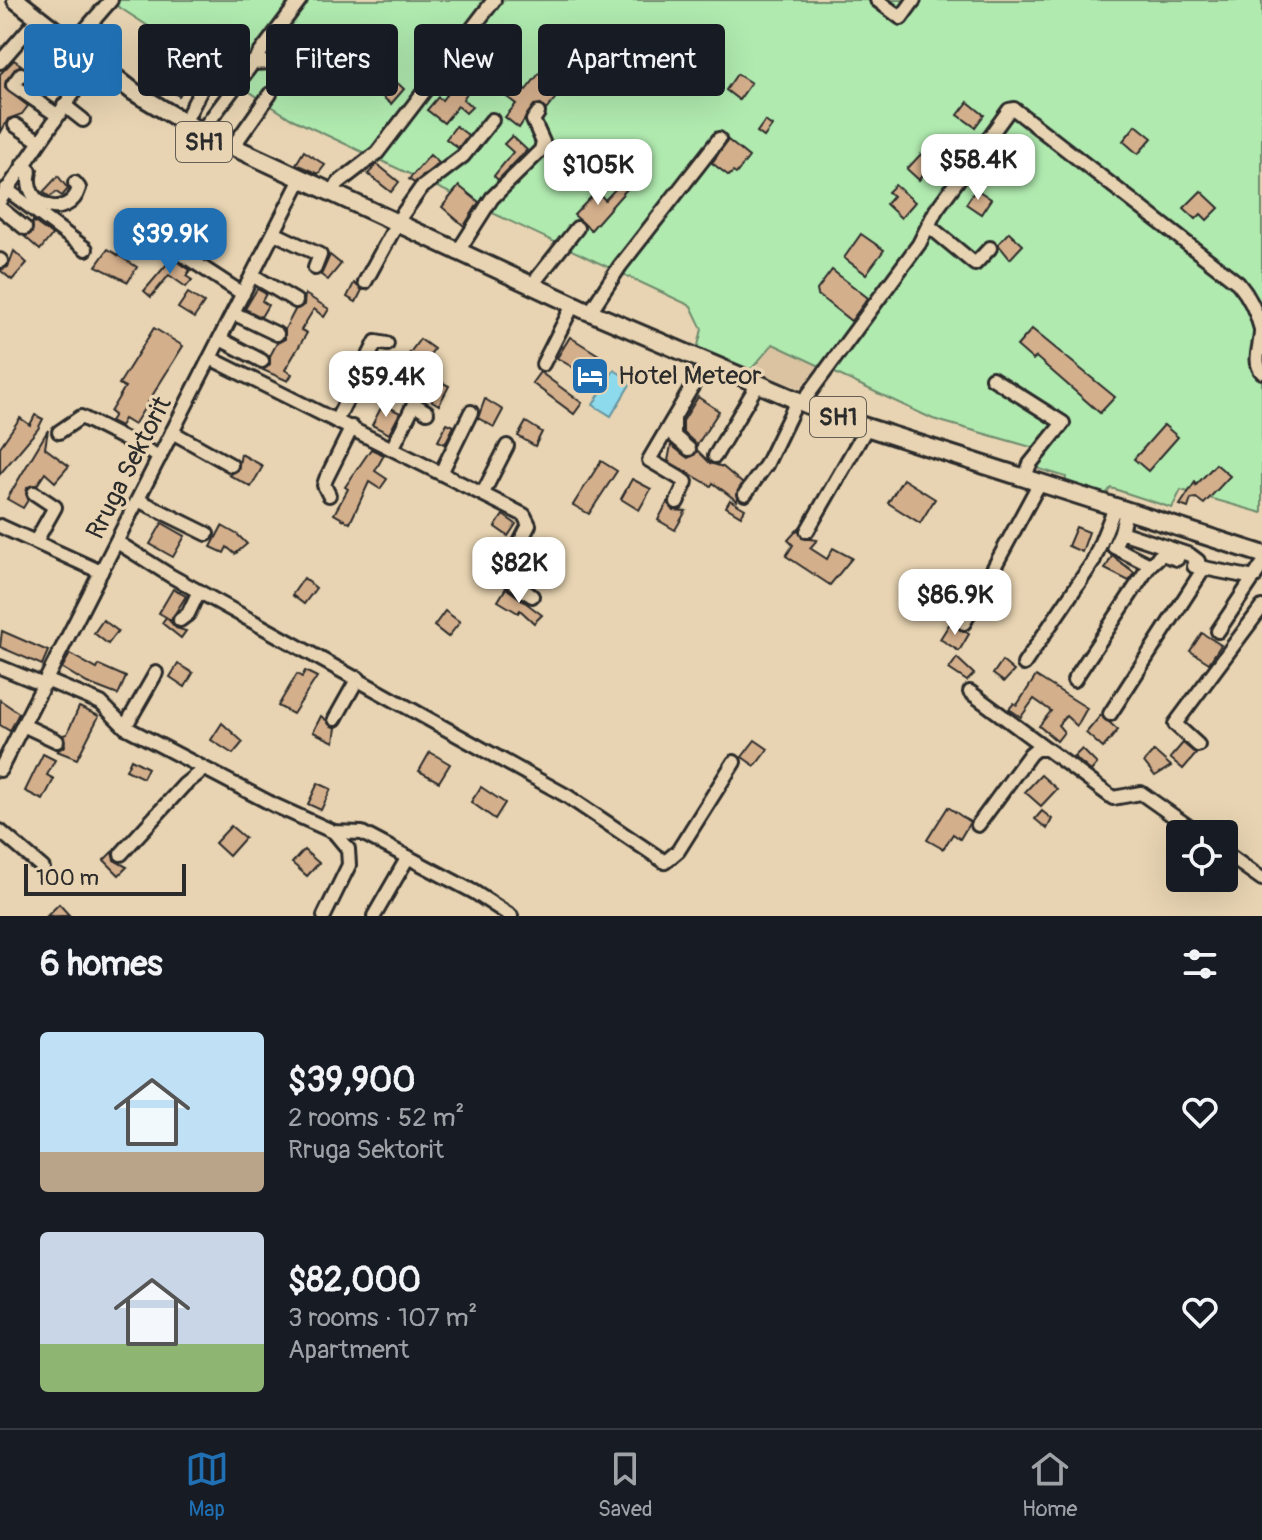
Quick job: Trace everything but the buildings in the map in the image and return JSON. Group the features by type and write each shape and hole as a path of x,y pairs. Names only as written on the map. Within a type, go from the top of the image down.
{"main road":[{"name":"SH1","path":"3,0 33,24"},
{"name":"SH1","path":"16,0 45,24"},
{"name":"SH1","path":"122,83 201,132 299,183 332,193 396,226"},
{"name":"SH1","path":"122,90 197,139 757,385 867,427 1261,554"}],"street":[{"path":"90,24 111,0"},
{"path":"201,132 300,0"},
{"path":"476,24 494,0"},
{"path":"877,0 901,18 914,0"},
{"path":"0,62 24,34"},
{"path":"252,63 266,62"},
{"path":"21,74 13,85 83,120"},
{"path":"70,96 4,188 86,249"},
{"path":"184,123 198,96"},
{"path":"232,148 269,96"},
{"path":"332,193 338,183 377,153 421,96"},
{"path":"745,494 766,465 799,402 929,226 936,210 1009,110 1014,109 1236,282 1248,296 1261,329 1257,363 1262,372"},
{"path":"457,253 492,198 541,150 543,142 533,120 538,113"},
{"path":"365,282 421,188 463,156 492,120"},
{"path":"15,125 39,141"},
{"path":"590,312 629,255 719,139"},
{"path":"23,164 30,171 27,185 30,193 51,207 65,207 79,188 75,183"},
{"name":"Rruga Sektorit","path":"0,770 5,750 23,725 299,183"},
{"path":"0,208 25,228"},
{"path":"929,226 975,264 990,248"},
{"path":"531,286 577,228"},
{"path":"274,233 320,255 315,268"},
{"path":"174,249 243,294"},
{"path":"252,275 296,301"},
{"path":"543,364 573,305"},
{"path":"233,313 276,337 284,321"},
{"path":"220,339 262,361"},
{"path":"336,421 376,342 379,340 387,344"},
{"path":"210,358 442,471 530,520 503,572 504,577 532,596"},
{"path":"677,502 686,482 649,460 706,363"},
{"path":"964,623 1032,481 1030,464 1063,423 992,378"},
{"path":"715,456 757,385"},
{"path":"393,447 412,405 427,412"},
{"path":"442,471 471,412"},
{"path":"59,432 81,417 160,457"},
{"path":"674,420 674,436 689,449"},
{"path":"329,495 324,485 326,479 352,427"},
{"path":"807,531 867,427"},
{"path":"172,432 231,465"},
{"path":"483,493 507,446"},
{"path":"34,493 55,507 36,541"},
{"path":"138,500 207,534"},
{"path":"1120,509 1121,532 1114,547 1150,565"},
{"path":"1024,664 1093,562 1120,509"},
{"path":"0,526 101,572"},
{"path":"1110,714 1201,573 1190,555 1121,532"},
{"path":"117,542 567,796 665,862 678,851 734,762"},
{"path":"1074,680 1150,565 1162,554 1199,568 1254,578"},
{"path":"1218,631 1254,578 1261,554"},
{"path":"180,620 188,614 199,591"},
{"path":"1198,745 1175,724 1262,607"},
{"path":"0,667 101,703 125,727 204,769 334,832 362,833 511,916"},
{"path":"125,727 156,673"},
{"path":"335,719 358,678"},
{"path":"970,692 1113,798 1141,793 1179,820"},
{"path":"23,725 57,741"},
{"path":"978,825 1030,754 1036,749 1047,749"},
{"path":"121,854 184,785 204,769"},
{"path":"0,831 43,868"},
{"path":"324,916 349,865 348,849 334,832"},
{"path":"374,916 408,857"},
{"path":"1238,862 1262,879"}],"shaded area":[{"path":"835,261 877,295 809,387 804,390 754,370"}],"green space":[{"path":"108,0 1262,0 1262,513 1181,490 1172,508 1111,488 1105,495 1065,483 1066,477 1033,467 1045,451 933,419 773,344 748,373 697,350 702,329 691,306 290,118 250,92 250,24 145,24"}],"water":[{"path":"614,370 632,381 611,416 593,405"}],"place":[{"name":"Hotel Meteor","path":"590,376"}]}
